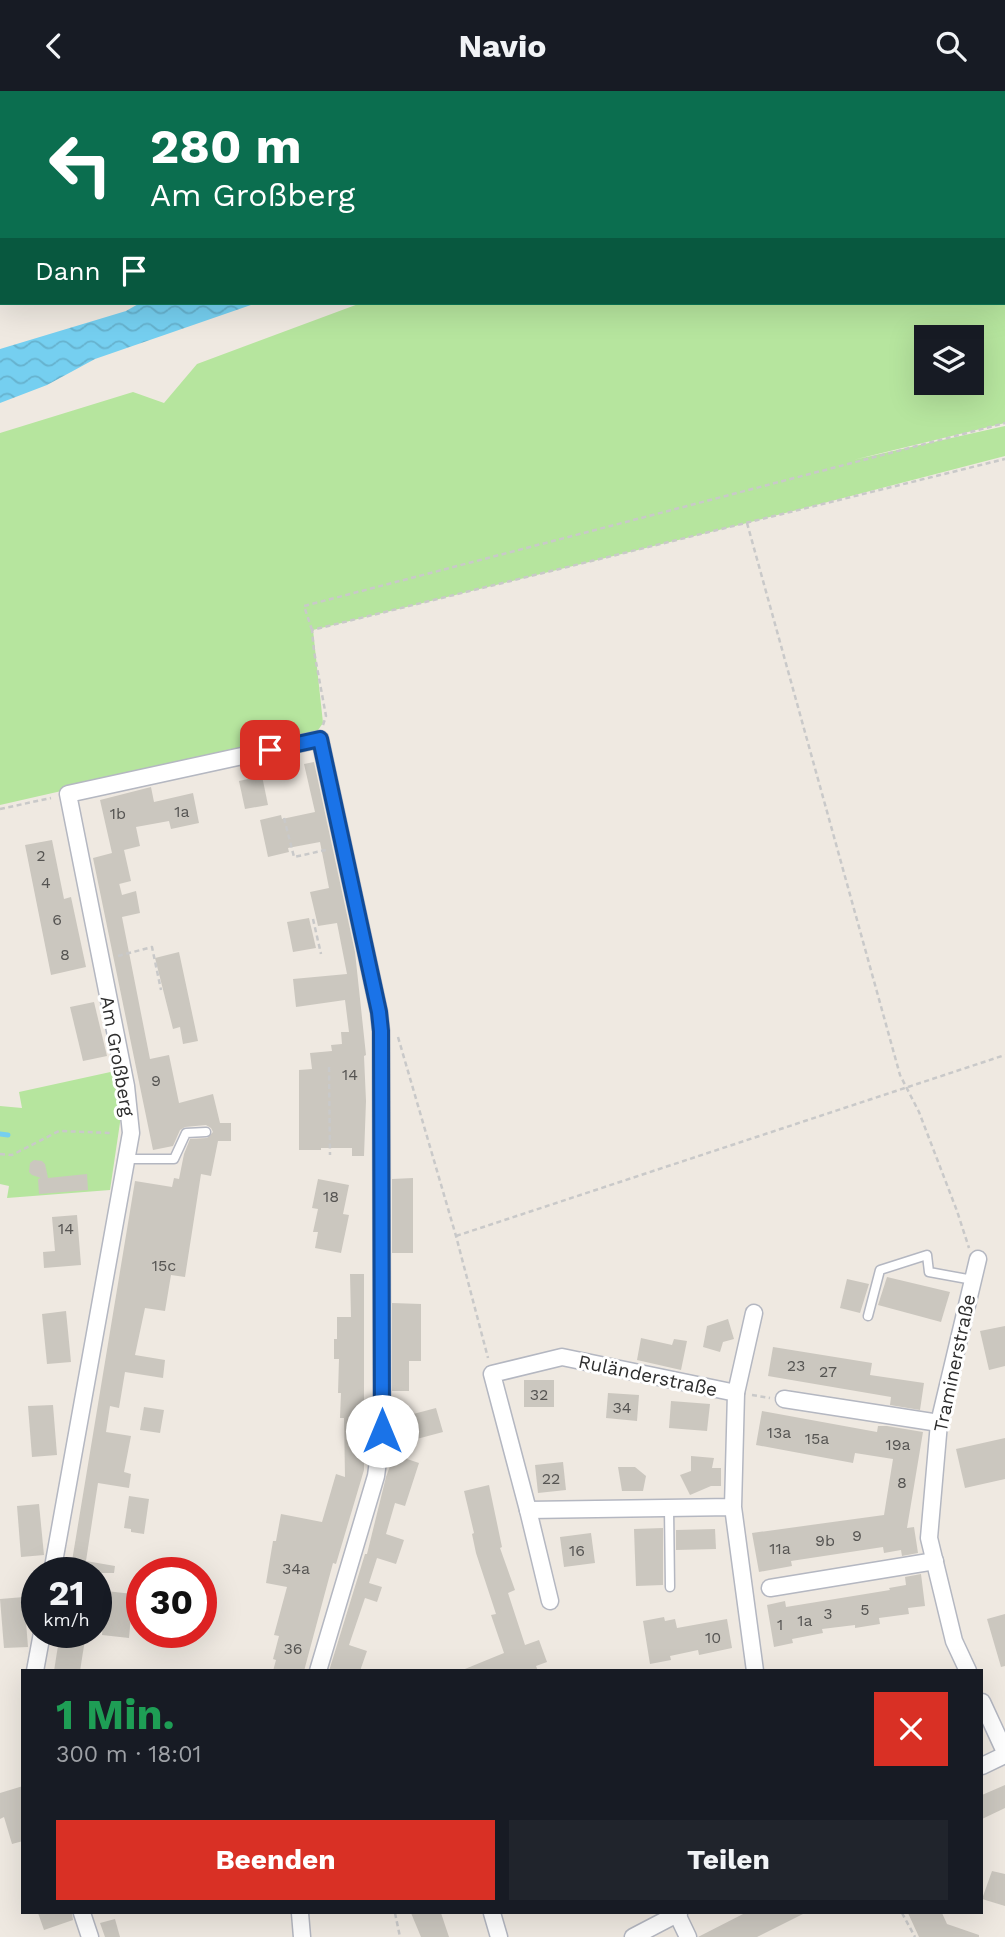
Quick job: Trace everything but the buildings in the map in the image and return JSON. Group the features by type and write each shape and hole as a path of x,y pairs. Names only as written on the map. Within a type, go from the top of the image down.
{"street":[{"path":"319,1669 376,1476 382,1441 381,1031 320,739"},
{"name":"Am Großberg","path":"55,1557 131,1133 126,1086 68,794 320,739"},
{"name":"Traminerstraße","path":"967,1669 954,1641 929,1538 939,1423 978,1259"},
{"name":"Ruländerstraße","path":"754,1313 736,1393 733,1507 755,1669"},
{"name":"Ruländerstraße","path":"492,1374 562,1357 736,1393"},
{"path":"492,1374 550,1601"},
{"path":"784,1399 939,1423"},
{"path":"528,1510 733,1507"},
{"path":"770,1588 935,1561"},
{"path":"35,1669 39,1648"},
{"path":"983,1704 1005,1754 983,1765"},
{"path":"82,1914 90,1937"},
{"path":"300,1914 302,1937"},
{"path":"492,1914 499,1937"},
{"path":"633,1937 676,1914"},
{"path":"678,1914 688,1937"}],"lane":[{"path":"126,1160 174,1159 186,1133 206,1132"},
{"path":"868,1317 880,1269 927,1255 929,1272 973,1280"},
{"path":"669,1508 670,1587"}],"path":[{"path":"320,739 326,716 312,630 304,606 1005,423"},
{"path":"312,630 1005,459"},
{"path":"747,523 905,1089 919,1112 969,1247 978,1259"},
{"path":"0,809 58,796"},
{"path":"284,818 294,856 343,846"},
{"path":"313,919 321,954"},
{"path":"101,960 152,947 161,990"},
{"path":"397,1035 456,1236 492,1374"},
{"path":"456,1236 1005,1055"},
{"path":"329,1067 330,1155"},
{"path":"0,1154 12,1155 60,1131 131,1133"},
{"name":"Ruländerstraße","path":"736,1393 784,1399"},
{"path":"395,1914 400,1937"},
{"path":"903,1914 915,1937"}],"green space":[{"path":"356,305 1005,305 1005,423 853,460 1005,426 1005,456 313,630 323,723 316,733 0,805 0,433 133,392 164,403 197,364"},
{"path":"115,1071 121,1116 110,1190 7,1198 9,1186 0,1184 0,1106 22,1108 19,1092"}],"water":[{"path":"136,305 251,305 95,359 47,385 0,403 0,349 126,311"}],"waterway":[{"path":"0,1134 8,1135"}],"route":[{"path":"270,750 320,739 379,1012 382,1431"}]}
